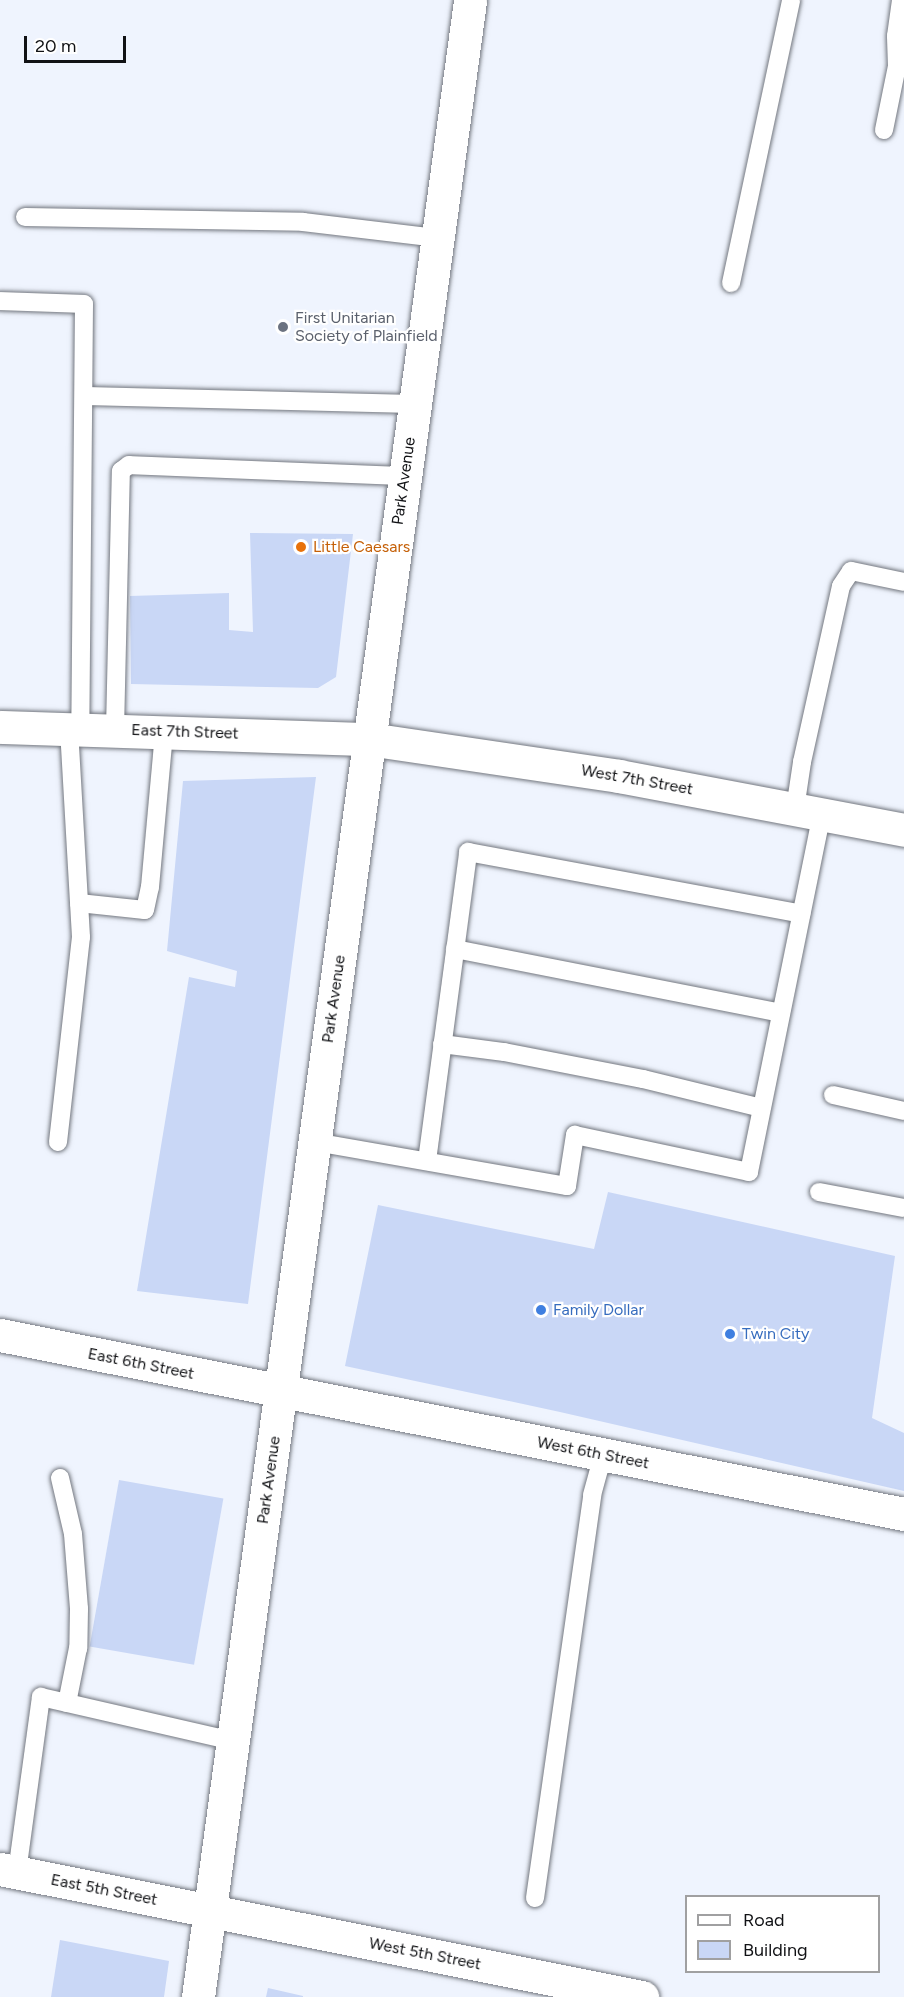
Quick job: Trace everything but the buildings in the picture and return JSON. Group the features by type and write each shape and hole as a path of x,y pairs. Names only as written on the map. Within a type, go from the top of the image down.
{"main road":[{"name":"Park Avenue","path":"198,1997 470,0"},
{"name":"East 7th Street","path":"0,727 369,739"},
{"name":"West 7th Street","path":"369,739 619,776 904,830"},
{"name":"East 6th Street","path":"0,1335 282,1392"},
{"name":"West 6th Street","path":"282,1392 904,1514"},
{"name":"East 5th Street","path":"9,1871 209,1910"},
{"name":"West 5th Street","path":"209,1910 642,1997"}],"lane":[{"path":"731,283 791,0"},
{"path":"884,130 897,66 896,36 901,0"},
{"path":"25,217 303,222 438,238"},
{"path":"0,301 84,304 84,396 75,730 81,937 58,1142"},
{"path":"84,396 415,404"},
{"path":"115,730 121,471 129,465 405,476"},
{"path":"315,1142 567,1186 575,1136 749,1172 801,914 808,812 802,762 841,586 851,571 904,582"},
{"path":"79,903 145,910 150,887 164,732"},
{"path":"427,1161 468,852 801,914"},
{"path":"455,949 781,1012"},
{"path":"442,1044 504,1052 644,1079 762,1108"},
{"path":"833,1095 904,1111"},
{"path":"819,1192 904,1208"},
{"path":"535,1898 592,1495 603,1455"},
{"path":"60,1478 73,1534 79,1609 78,1648 67,1703"},
{"path":"9,1871 41,1697 232,1742"}],"place":[{"name":"First Unitarian Society of Plainfield","path":"283,327"},
{"name":"Little Caesars","path":"301,547"},
{"name":"Family Dollar","path":"541,1310"},
{"name":"Twin City","path":"730,1334"}]}
